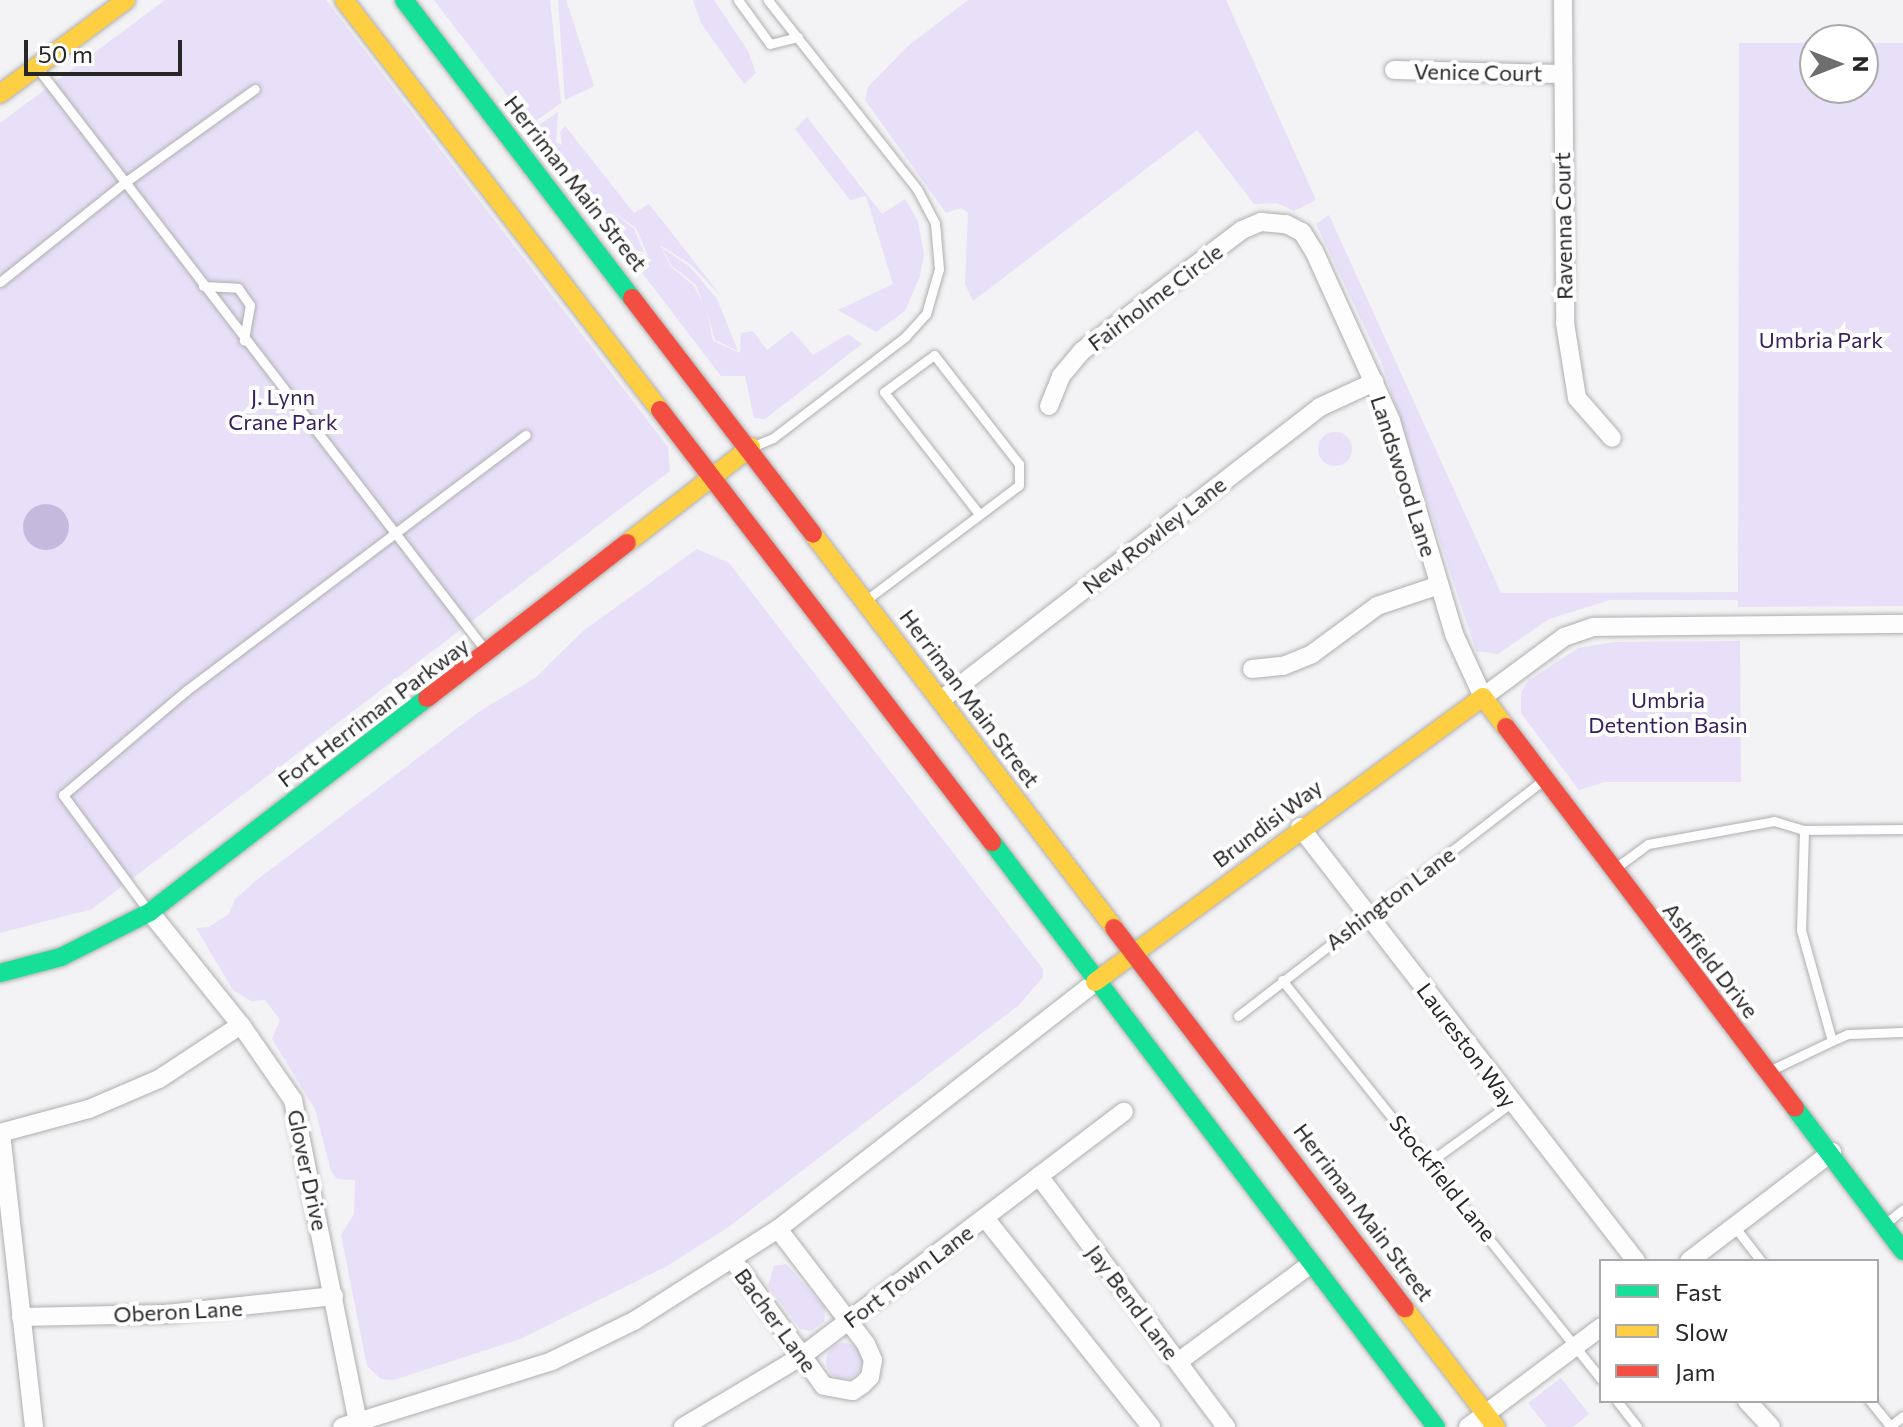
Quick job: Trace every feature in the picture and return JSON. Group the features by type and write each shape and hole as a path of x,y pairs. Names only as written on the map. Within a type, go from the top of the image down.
{"main road":[{"path":"0,94 126,0"},
{"path":"344,0 577,308 714,476 1095,982 1436,1427"},
{"name":"Herriman Main Street","path":"404,0 751,447 1491,1420"},
{"name":"Fort Herriman Parkway","path":"0,973 61,957 150,912 488,654 751,447"},
{"name":"Brundisi Way","path":"1095,982 1300,827 1483,697"},
{"name":"Ashfield Drive","path":"1483,697 1611,871 1832,1152 1903,1251"}],"street":[{"name":"Ravenna Court","path":"1563,0 1561,74 1565,323 1577,398 1612,438"},
{"name":"Venice Court","path":"1394,70 1561,74"},
{"name":"Fairholme Circle","path":"1049,406 1061,376 1082,351 1242,230 1261,222 1286,224"},
{"name":"Landswood Lane","path":"1286,224 1302,232 1314,251 1391,421 1454,634 1483,697"},
{"name":"New Rowley Lane","path":"941,700 1320,407 1374,382"},
{"path":"1252,669 1283,666 1312,654 1377,606 1439,585"},
{"name":"Brundisi Way","path":"1483,697 1564,637 1593,627 1903,624"},
{"name":"Laureston Way","path":"1300,827 1634,1259"},
{"name":"Glover Drive","path":"150,912 241,1025 293,1100 334,1296 353,1426"},
{"name":"Brundisi Way","path":"353,1426 552,1361 634,1321 778,1229 1095,982"},
{"path":"34,1427 0,1133 89,1109 159,1079 241,1025"},
{"name":"Fort Town Lane","path":"690,1425 802,1356 1124,1112"},
{"path":"1692,1259 1832,1152"},
{"name":"Jay Bend Lane","path":"1039,1176 1226,1427"},
{"path":"985,1218 1151,1427"},
{"name":"Bacher Lane","path":"733,1260 824,1386 853,1391 862,1385 870,1377 873,1360 848,1321 778,1229"},
{"path":"1178,1362 1311,1264"},
{"name":"Oberon Lane","path":"21,1317 166,1314 334,1296"},
{"path":"1468,1427 1491,1420 1599,1329"},
{"path":"1749,1403 1771,1427"}],"lane":[{"path":"738,0 770,44 798,37"},
{"path":"751,447 773,438 905,337 926,314 939,269 935,223 928,206 768,0"},
{"path":"36,65 244,340 488,654"},
{"path":"0,282 124,183 255,89"},
{"path":"203,286 238,288 250,305 244,340"},
{"path":"866,600 1019,485 1019,464 934,355 884,392 979,514"},
{"path":"150,912 63,795 187,690 526,435"},
{"name":"Ashington Lane","path":"1238,1016 1543,780"},
{"path":"1611,871 1648,844 1774,821 1804,830 1903,829"},
{"path":"1804,830 1801,930 1832,1041"},
{"name":"Stockfield Lane","path":"1282,980 1431,1161 1599,1376"},
{"path":"1768,1071 1848,1034 1903,1032"},
{"path":"1431,1161 1511,1103"},
{"path":"1883,1225 1903,1209"},
{"path":"1734,1226 1759,1259"},
{"path":"1619,1403 1637,1427"},
{"path":"1871,1403 1889,1427 1903,1416"}],"green space":[{"name":"J. Lynn Crane Park","path":"165,0 326,0 668,447 670,471 92,909 0,933 0,123"},
{"path":"434,0 550,0 561,103 530,125"},
{"path":"558,0 566,0 594,86 565,100"},
{"path":"693,0 714,0 748,51 756,73 744,84 701,23"},
{"path":"968,0 1226,0 1316,200 1294,211 1277,203 1254,204 1197,130 973,301 965,284 968,213 961,208 946,213 865,100 868,87 908,46"},
{"name":"Umbria Park","path":"1739,43 1799,43 1799,104 1879,104 1879,43 1903,43 1903,606 1738,607 1738,600 1610,600 1549,619 1498,654 1476,651 1382,364 1316,224 1329,215 1501,593 1738,592"},
{"path":"558,112 556,142 562,145 560,132 565,126 634,213 649,204 722,297 690,264 660,245 671,267 694,286 703,304 696,285 672,266 662,248 689,266 717,299 738,351 715,340 707,311 713,341 740,353 741,333 753,331 767,350 792,331 813,355 848,334 862,344 765,419 754,418 745,376 721,376 624,249 648,256 636,228 598,201 572,171 558,167 533,129"},
{"path":"807,117 882,214 905,199 918,221 924,254 920,276 905,311 876,332 838,310 893,284 866,196 850,200 795,129"},
{"path":"562,170 634,229 644,252 620,247"},
{"path":"1335,432 1347,437 1352,449 1347,461 1335,466 1323,461 1318,449 1323,437"},
{"path":"697,549 729,563 1043,969 1043,977 1019,1005 727,1228 667,1266 520,1339 394,1380 381,1379 367,1366 341,1235 354,1214 355,1180 337,1179 331,1171 315,1109 272,1039 280,1020 265,1000 251,1001 233,990 196,928 209,927 229,914 235,899 258,879 480,711 535,678 583,631"},
{"name":"Umbria Detention Basin","path":"1740,641 1741,782 1604,782 1579,790 1521,713 1521,693 1528,681 1578,648 1614,642"},
{"path":"786,1264 825,1308 824,1322 811,1331 800,1329 768,1286 774,1266"},
{"path":"844,1343 857,1348 862,1361 857,1374 844,1379 831,1374 826,1361 831,1348"},
{"path":"1561,1378 1589,1414 1573,1427 1547,1427 1528,1403"}],"shaded area":[{"path":"46,504 62,511 69,527 62,543 46,550 30,543 23,527 30,511"}],"traffic: fast":[{"path":"404,0 632,298"},
{"path":"0,973 61,957 150,912 427,698"},
{"path":"992,842 1436,1427"},
{"path":"1795,1108 1903,1251"}],"traffic: slow":[{"path":"0,94 126,0"},
{"path":"344,0 660,410"},
{"path":"627,543 751,447"},
{"path":"813,534 1114,928"},
{"path":"1095,982 1483,697 1506,727"},
{"path":"1405,1309 1496,1427"}],"traffic: jam":[{"path":"632,298 813,534"},
{"path":"660,410 992,842"},
{"path":"427,698 627,543"},
{"path":"1506,727 1795,1108"},
{"path":"1114,928 1405,1309"}]}
